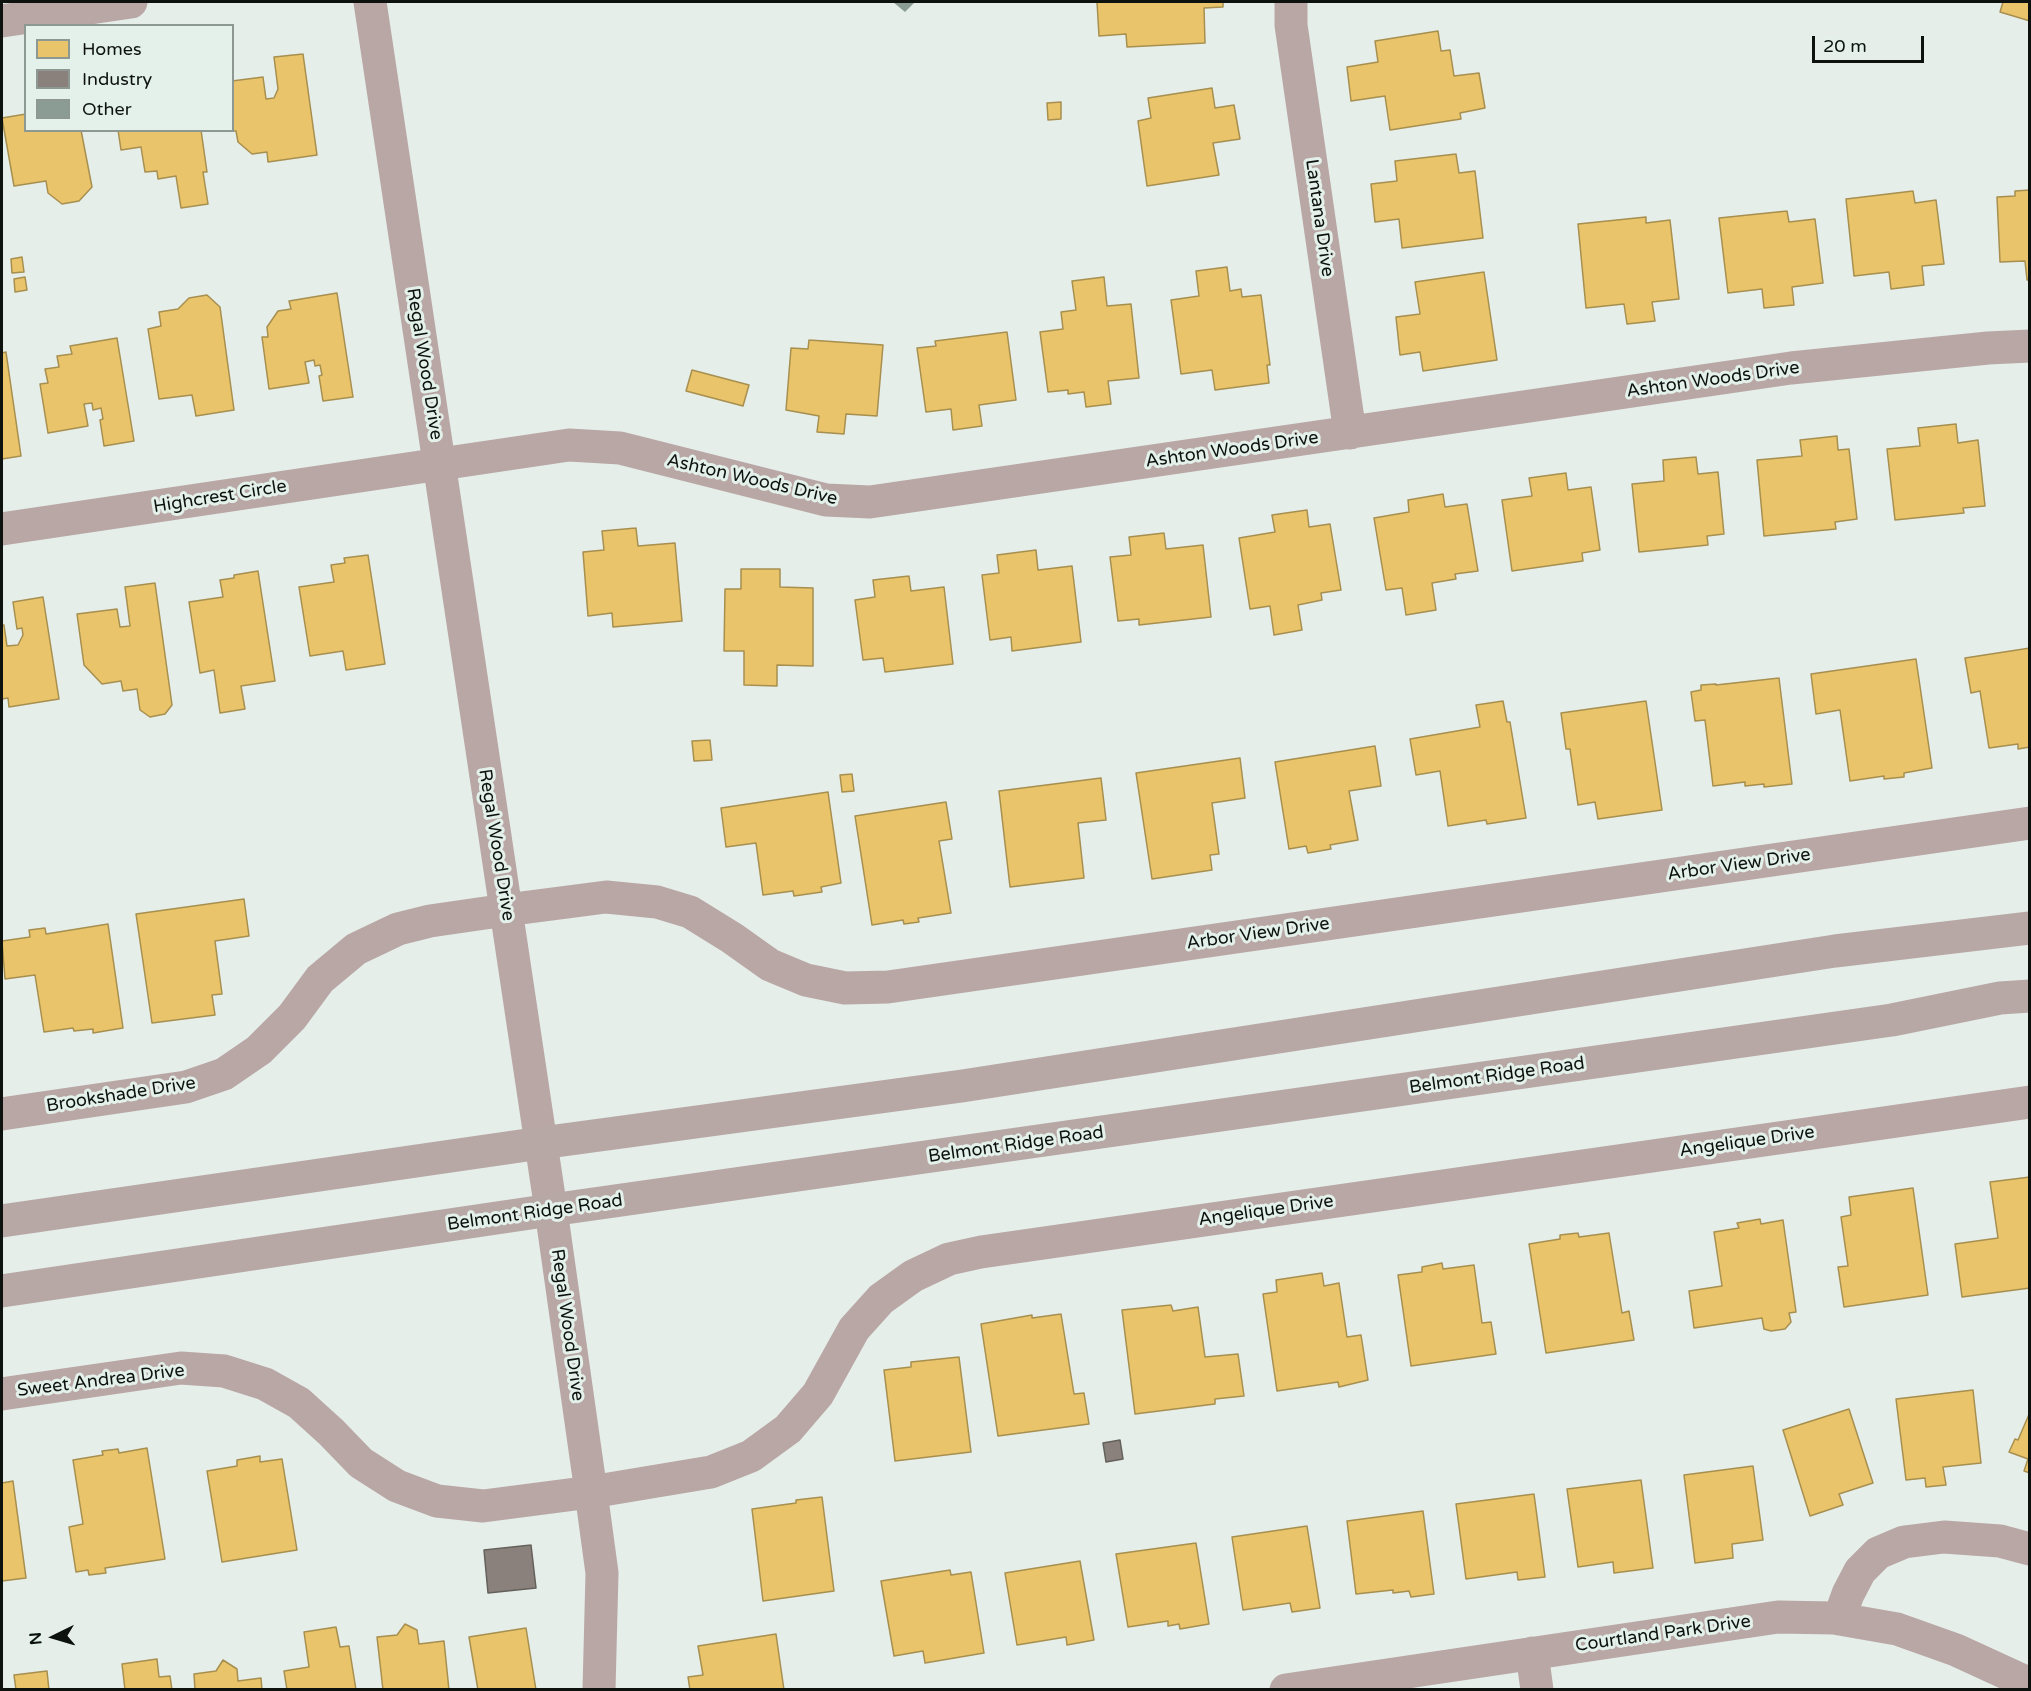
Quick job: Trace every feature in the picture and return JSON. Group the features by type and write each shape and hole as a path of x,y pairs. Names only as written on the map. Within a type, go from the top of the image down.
{"main road":[{"path":"2,1221 541,1143 962,1086 1835,951 2030,928"},
{"name":"Belmont Ridge Road","path":"2,1291 551,1210 1857,1025 2000,998 2030,996"}],"street":[{"path":"2,21 131,2"},
{"name":"Regal Wood Drive","path":"370,2 551,1210 602,1573 599,1689"},
{"name":"Lantana Drive","path":"1291,2 1291,25 1350,433"},
{"name":"Ashton Woods Drive","path":"439,464 568,445 620,448 826,500 870,502 1791,368 1988,348 2030,346"},
{"name":"Highcrest Circle","path":"2,529 439,464"},
{"name":"Arbor View Drive","path":"506,910 606,897 657,902 690,912 770,965 806,980 845,988 888,987 2030,823"},
{"name":"Brookshade Drive","path":"2,1114 186,1087 224,1074 259,1050 292,1017 320,979 356,949 398,929 430,921 506,910"},
{"name":"Angelique Drive","path":"591,1492 711,1472 751,1456 788,1429 818,1394 854,1329 881,1299 913,1276 949,1259 993,1250 2030,1102"},
{"name":"Sweet Andrea Drive","path":"2,1394 181,1368 224,1371 265,1384 299,1403 361,1463 397,1486 437,1501 483,1506 591,1492"},
{"path":"1839,1619 1860,1571 1878,1553 1904,1542 1944,1537 2000,1541 2030,1549"},
{"name":"Courtland Park Drive","path":"1286,1689 1778,1617 1839,1619 1897,1629 1956,1650 2030,1684"},
{"path":"1532,1653 1538,1689"}],"building: Homes":[{"path":"1097,2 1223,2 1223,7 1204,8 1205,43 1127,47 1126,34 1099,36"},
{"path":"2003,2 2030,2 2030,21 2000,12"},
{"path":"1438,31 1441,51 1450,50 1454,76 1479,73 1485,108 1460,113 1461,119 1390,130 1385,96 1351,101 1347,67 1378,62 1375,41"},
{"path":"303,54 317,155 268,162 267,152 252,154 238,142 236,131 234,131 234,81 263,77 266,99 274,98 278,89 274,57"},
{"path":"1212,88 1215,108 1234,105 1240,139 1213,143 1219,175 1147,186 1138,121 1151,118 1148,98"},
{"path":"1061,102 1061,119 1048,120 1047,103"},
{"path":"24,114 24,132 81,132 92,187 79,201 62,204 48,193 46,181 14,186 2,118"},
{"path":"118,132 201,132 207,172 203,172 208,204 181,208 176,176 158,179 157,171 145,172 141,147 121,150"},
{"path":"1456,154 1459,173 1475,171 1483,238 1402,248 1399,219 1375,222 1371,184 1397,181 1395,161"},
{"path":"2030,190 2030,280 2027,280 2025,261 2000,262 1997,197 2015,196 2015,191"},
{"path":"1913,191 1915,203 1936,200 1944,264 1922,266 1924,285 1891,289 1889,272 1854,276 1846,199"},
{"path":"1787,211 1789,222 1815,219 1823,283 1792,287 1794,305 1764,308 1762,289 1728,293 1719,218"},
{"path":"1646,217 1646,223 1670,220 1679,299 1652,302 1655,321 1627,324 1624,304 1586,308 1578,224"},
{"path":"22,257 24,272 12,273 11,259"},
{"path":"1227,267 1230,291 1241,289 1242,297 1261,295 1270,365 1267,365 1269,383 1215,390 1212,370 1181,374 1171,300 1199,296 1196,271"},
{"path":"1484,272 1497,360 1423,371 1420,352 1400,355 1396,317 1420,314 1415,282"},
{"path":"25,277 27,290 15,292 14,279"},
{"path":"1104,277 1107,306 1131,304 1139,378 1108,381 1111,404 1086,407 1084,392 1068,394 1068,390 1048,392 1040,332 1063,329 1061,312 1076,310 1072,281"},
{"path":"337,293 353,397 323,401 319,376 322,375 320,365 315,366 314,360 305,362 309,383 269,389 262,337 268,337 267,327 278,311 291,309 289,301"},
{"path":"207,295 220,307 234,410 196,416 192,395 159,399 148,329 161,326 159,312 178,309 189,298"},
{"path":"1007,332 1016,400 979,405 982,426 953,430 951,409 926,412 917,348 936,346 935,341"},
{"path":"117,338 134,441 104,446 100,420 103,419 101,408 93,410 92,403 84,404 88,426 48,433 40,384 48,383 45,369 59,367 57,356 72,354 70,346"},
{"path":"809,340 883,345 877,416 846,414 844,434 817,432 819,416 786,410 791,348 808,349"},
{"path":"6,352 21,456 2,459 2,353"},
{"path":"692,370 749,385 743,406 686,391"},
{"path":"1956,424 1958,443 1978,440 1985,506 1963,508 1964,513 1895,520 1887,449 1920,446 1918,428"},
{"path":"1837,436 1838,450 1849,449 1857,519 1835,522 1836,529 1764,536 1757,460 1802,456 1800,440"},
{"path":"1696,457 1698,474 1718,472 1724,534 1707,536 1708,545 1639,552 1632,484 1664,481 1663,460"},
{"path":"1566,473 1568,490 1591,487 1600,550 1582,553 1583,561 1512,571 1502,500 1532,496 1529,478"},
{"path":"1443,494 1445,507 1467,504 1478,571 1455,574 1456,579 1432,583 1436,610 1406,615 1402,588 1386,590 1374,518 1409,512 1408,500"},
{"path":"1307,510 1309,527 1330,524 1341,590 1321,593 1322,600 1298,605 1302,630 1274,635 1270,606 1250,609 1239,538 1275,532 1272,515"},
{"path":"636,528 638,546 675,543 682,621 613,627 612,613 588,616 583,552 604,550 602,531"},
{"path":"1164,533 1166,549 1203,545 1211,617 1139,625 1139,619 1118,621 1110,557 1131,555 1129,537"},
{"path":"1036,550 1038,570 1072,566 1081,642 1012,651 1011,637 990,640 982,575 999,573 997,555"},
{"path":"368,555 385,664 346,670 343,651 310,656 299,587 334,582 331,565 345,563 344,558"},
{"path":"741,569 780,569 780,587 813,588 813,666 777,665 777,686 744,685 744,651 724,651 725,589 741,589"},
{"path":"258,571 275,681 241,686 245,709 220,713 214,670 200,673 189,602 223,597 220,580"},
{"path":"909,576 911,591 944,587 953,664 885,672 883,658 863,660 855,600 875,597 873,580"},
{"path":"155,583 172,705 165,714 150,717 140,710 137,689 123,691 121,681 102,684 84,665 77,614 117,609 120,627 130,626 125,587"},
{"path":"43,597 59,699 9,707 8,698 2,699 2,625 4,625 7,646 18,645 23,635 22,628 17,629 13,602"},
{"path":"2030,648 2030,747 2018,749 2018,744 1989,748 1980,691 1971,693 1965,658"},
{"path":"1916,659 1932,768 1904,773 1904,777 1884,779 1884,776 1850,781 1840,710 1816,714 1811,674"},
{"path":"1779,678 1792,784 1764,787 1764,784 1745,786 1745,782 1713,786 1705,720 1695,721 1691,692 1701,690 1701,685"},
{"path":"1503,701 1507,722 1510,722 1526,818 1487,824 1486,820 1448,826 1440,771 1416,775 1410,739 1480,727 1476,705"},
{"path":"1646,701 1662,810 1598,819 1595,802 1578,805 1570,749 1566,749 1561,713"},
{"path":"710,740 712,760 694,761 692,741"},
{"path":"1375,746 1381,786 1349,791 1358,840 1330,845 1331,849 1308,853 1306,846 1289,849 1275,762"},
{"path":"1240,758 1245,798 1212,803 1219,854 1210,855 1212,870 1152,879 1136,773"},
{"path":"852,774 854,791 842,792 840,775"},
{"path":"1101,778 1106,820 1078,823 1084,878 1010,887 999,791"},
{"path":"828,792 841,883 821,887 822,892 794,896 793,891 763,895 756,843 726,847 721,808"},
{"path":"946,802 952,839 939,841 951,913 918,918 919,922 904,924 903,920 872,925 855,816"},
{"path":"244,899 249,936 215,941 222,994 212,995 215,1015 152,1023 136,914"},
{"path":"108,924 123,1028 93,1033 93,1029 74,1031 73,1028 44,1032 35,975 5,979 2,941 30,937 29,930 45,928 46,934"},
{"path":"2030,1177 2030,1288 1962,1297 1955,1244 1998,1238 1990,1182"},
{"path":"1913,1188 1928,1295 1844,1307 1838,1267 1848,1266 1841,1217 1851,1215 1849,1197"},
{"path":"1760,1219 1761,1224 1783,1220 1796,1312 1789,1313 1791,1322 1785,1329 1771,1331 1764,1329 1762,1318 1694,1328 1689,1291 1722,1286 1714,1232 1739,1228 1737,1223"},
{"path":"1578,1233 1579,1237 1609,1233 1622,1313 1629,1311 1634,1340 1546,1353 1529,1244 1560,1239 1560,1235"},
{"path":"1442,1263 1443,1269 1474,1265 1482,1323 1491,1322 1496,1354 1411,1366 1398,1275 1422,1272 1422,1267"},
{"path":"1322,1273 1324,1286 1339,1283 1347,1337 1361,1335 1368,1380 1339,1387 1338,1382 1277,1391 1263,1294 1277,1292 1276,1280"},
{"path":"1171,1305 1173,1311 1198,1307 1205,1357 1238,1354 1244,1396 1215,1399 1215,1404 1135,1414 1122,1310"},
{"path":"1061,1314 1074,1394 1084,1393 1089,1424 998,1436 981,1324 1032,1315 1032,1318"},
{"path":"959,1357 971,1452 895,1461 884,1370 911,1367 911,1362"},
{"path":"1973,1390 1981,1463 1943,1467 1946,1485 1926,1487 1925,1478 1906,1480 1896,1399"},
{"path":"1849,1409 1873,1483 1839,1494 1843,1505 1810,1516 1783,1430"},
{"path":"2030,1412 2030,1473 2024,1471 2028,1459 2009,1452 2015,1439 2018,1440"},
{"path":"147,1448 165,1559 105,1568 106,1573 89,1575 88,1570 76,1572 69,1527 83,1524 73,1460 103,1455 102,1451 118,1449 119,1453"},
{"path":"260,1456 260,1462 282,1459 297,1550 222,1562 207,1471 237,1466 237,1460"},
{"path":"1753,1466 1763,1540 1732,1544 1733,1558 1695,1563 1684,1475"},
{"path":"1641,1480 1653,1568 1614,1573 1613,1562 1578,1567 1567,1489"},
{"path":"13,1481 26,1578 2,1581 2,1483"},
{"path":"1534,1494 1545,1577 1518,1580 1517,1572 1466,1579 1456,1504"},
{"path":"822,1497 834,1591 763,1601 752,1509"},
{"path":"1423,1511 1434,1594 1411,1597 1409,1591 1393,1593 1393,1590 1356,1594 1347,1521"},
{"path":"1307,1526 1320,1608 1292,1612 1290,1603 1243,1610 1232,1537"},
{"path":"1196,1543 1209,1624 1180,1629 1179,1624 1168,1626 1168,1621 1128,1627 1116,1554"},
{"path":"1080,1561 1094,1640 1067,1645 1066,1637 1017,1645 1005,1573"},
{"path":"950,1570 951,1575 971,1572 984,1653 925,1663 923,1651 894,1656 881,1581"},
{"path":"405,1624 417,1630 419,1644 444,1641 449,1690 383,1690 377,1637 397,1635"},
{"path":"336,1627 340,1647 349,1646 356,1690 287,1690 284,1671 309,1667 304,1632"},
{"path":"526,1628 536,1690 478,1690 469,1637"},
{"path":"776,1634 784,1690 690,1690 688,1677 703,1675 698,1646"},
{"path":"157,1659 159,1677 170,1676 172,1690 125,1690 122,1664"},
{"path":"223,1660 237,1669 238,1681 261,1678 262,1690 195,1690 194,1674 216,1671"},
{"path":"47,1671 49,1690 16,1690 14,1675"}],"building: Industry":[{"path":"1120,1440 1123,1459 1106,1462 1103,1443"},
{"path":"531,1545 536,1588 488,1593 484,1550"}],"building: Other":[{"path":"893,2 915,2 905,12"}]}
